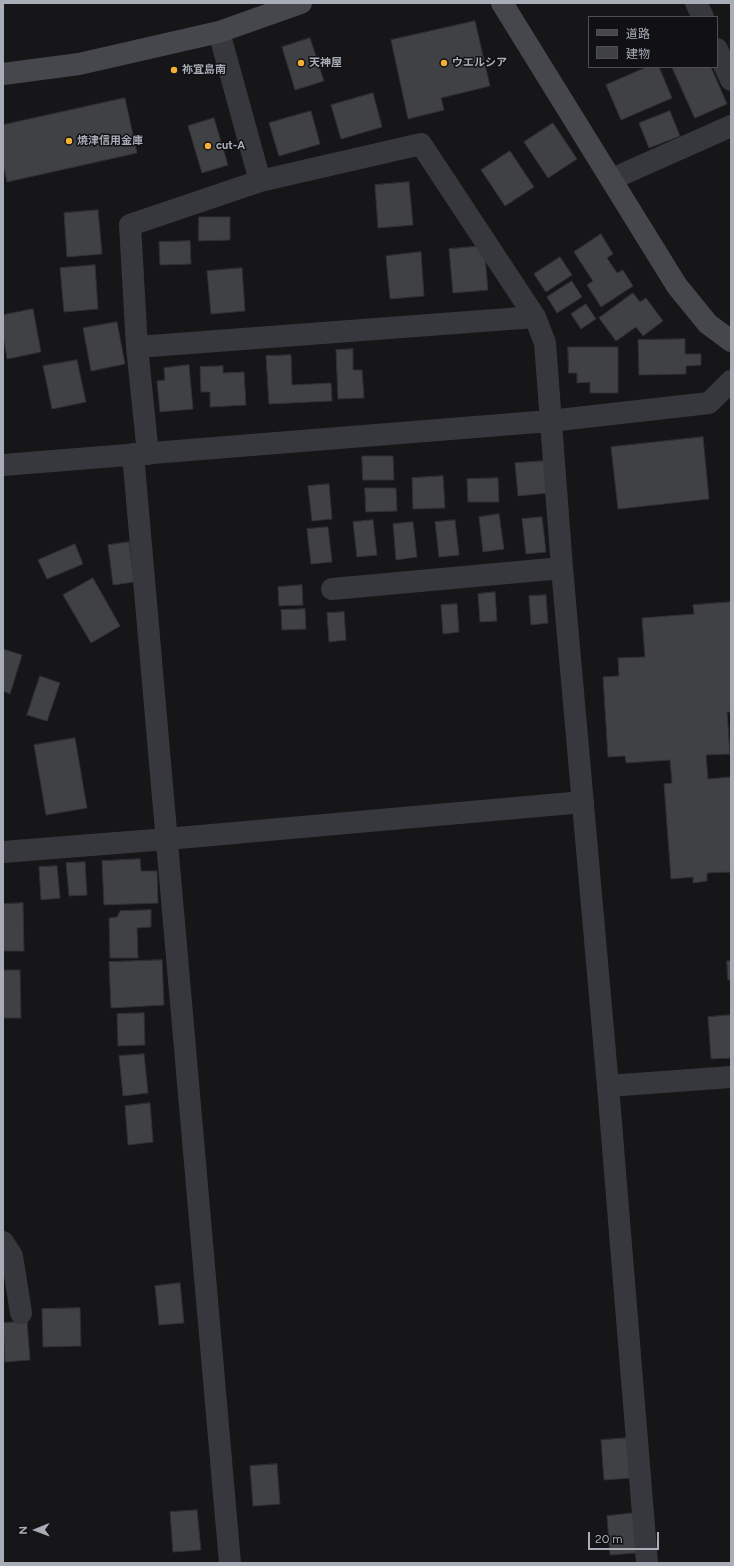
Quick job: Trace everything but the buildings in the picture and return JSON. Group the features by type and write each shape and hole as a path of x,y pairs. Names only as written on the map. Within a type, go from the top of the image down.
{"street":[{"path":"3,74 79,64 219,32 301,3"},
{"path":"502,3 677,286 708,324 731,341"},
{"path":"696,3 702,16"},
{"path":"219,32 260,181"},
{"path":"718,51 731,80"},
{"path":"612,179 731,126"},
{"path":"230,1563 167,839 140,454 137,347 130,226 260,181 421,144 534,317 545,343 562,568 608,1086 647,1563"},
{"path":"137,347 534,317"},
{"path":"3,465 550,421 709,403 731,381"},
{"path":"332,589 562,568"},
{"path":"3,852 583,802"},
{"path":"608,1086 731,1077"},
{"path":"3,1242 12,1256 21,1313"}],"place":[{"name":"天神屋","path":"301,63"},
{"name":"ウエルシア","path":"444,63"},
{"name":"祢宜島南","path":"174,70"},
{"name":"焼津信用金庫","path":"69,141"},
{"name":"cut-A","path":"208,146"}]}
